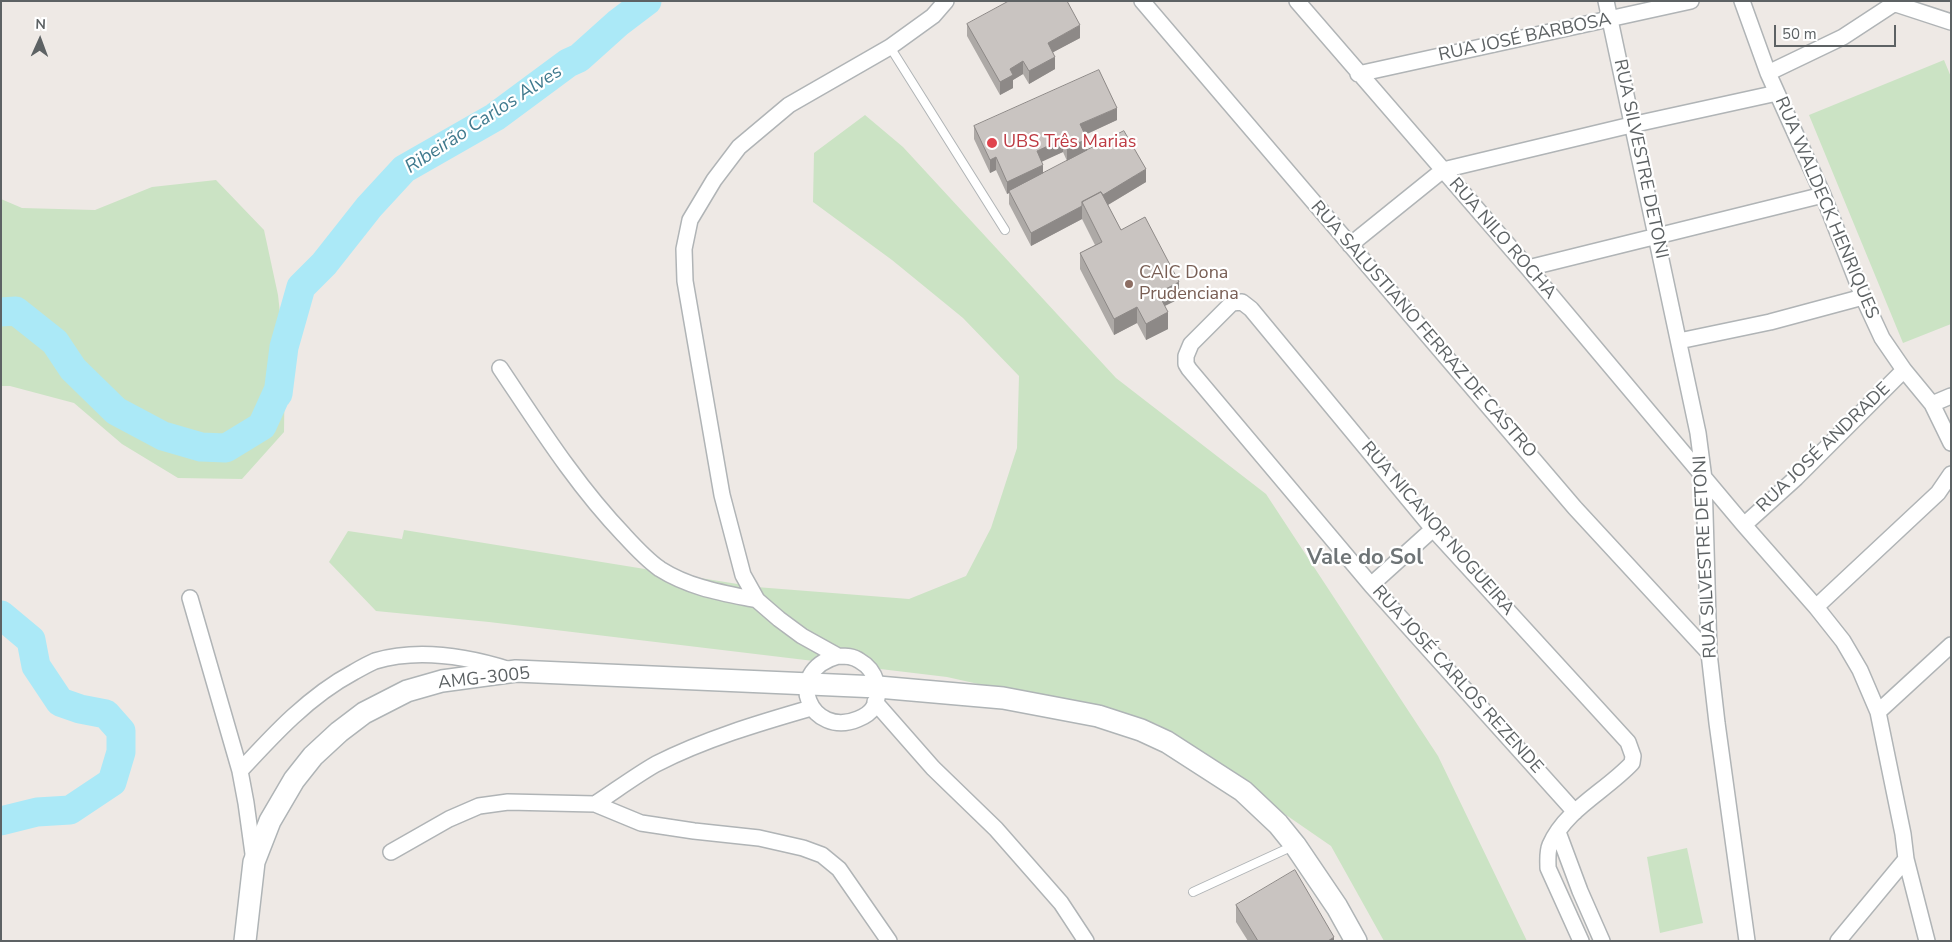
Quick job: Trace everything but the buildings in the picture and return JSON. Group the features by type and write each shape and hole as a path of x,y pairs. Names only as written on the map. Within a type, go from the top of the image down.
{"main road":[{"name":"AMG-3005","path":"245,941 254,862 270,821 294,780 313,756 338,732 364,713 407,691 442,681 516,672 808,684 877,694 1003,698 1098,716 1141,730 1166,742 1243,791 1278,824 1295,845 1337,907 1356,941"}],"street":[{"path":"838,656 802,636 757,600 743,574 722,495 685,281 684,249 690,220 714,180 739,147 789,105 890,48 932,16 946,1"},
{"name":"RUA SALUSTIANO FERRAZ DE CASTRO","path":"1142,1 1575,508 1709,653"},
{"name":"RUA NILO ROCHA","path":"1297,1 1358,74 1528,268 1704,479 1816,607 1843,641 1860,670 1878,712 1903,834 1906,859 1926,941"},
{"name":"RUA SILVESTRE DETONI","path":"1606,1 1698,433 1704,479 1709,653 1747,941"},
{"name":"RUA JOSÉ BARBOSA","path":"1358,74 1691,1"},
{"name":"RUA WALDECK HENRIQUES","path":"1742,1 1768,73 1823,195 1863,297 1882,338 1904,370 1932,404 1951,443"},
{"path":"1768,73 1843,37 1897,2 1951,22"},
{"path":"1350,245 1443,170 1631,125 1777,93"},
{"path":"1528,268 1823,195"},
{"path":"1679,341 1770,322 1863,297"},
{"name":"RUA NICANOR NOGUEIRA","path":"1232,303 1242,302 1251,309 1433,529 1628,742 1633,756 1632,763 1575,812"},
{"name":"RUA JOSÉ CARLOS REZENDE","path":"1232,303 1191,344 1187,351 1186,364 1371,585 1575,812"},
{"path":"500,368 561,459 603,513 636,548 660,568 681,580 705,590 757,600"},
{"name":"RUA JOSÉ ANDRADE","path":"1744,526 1796,478 1904,370"},
{"path":"1932,404 1951,396"},
{"path":"1816,607 1938,492 1951,474"},
{"path":"1371,585 1433,529"},
{"path":"190,598 240,771 254,862"},
{"path":"1878,712 1951,645"},
{"path":"240,771 295,714 334,683 373,662 398,656 445,655 481,661 516,672"},
{"path":"877,694 872,709 865,716 848,722 826,719 820,716 811,708 807,697 811,675 817,666 827,659 838,656 850,656 869,668 877,694 932,768 996,829 1022,858 1061,903 1086,941"},
{"path":"595,804 656,765 702,744 755,724 811,708"},
{"path":"391,852 450,819 479,806 508,802 595,804 641,822 694,831 759,838 803,848 822,855 839,869 889,941"},
{"path":"1575,812 1549,846 1547,856 1548,868 1581,941"},
{"path":"1558,832 1580,891 1602,941"},
{"path":"1838,941 1906,859"}],"lane":[{"path":"890,48 1005,230"},
{"path":"1193,892 1295,845"}],"green space":[{"path":"1944,60 1951,77 1951,324 1903,343 1809,115"},
{"path":"865,115 903,147 1116,378 1266,494 1438,756 1527,941 1384,941 1331,846 1157,724 947,677 489,622 376,611 329,562 348,531 402,539 404,530 756,587 909,599 966,576 991,528 1017,448 1019,376 963,318 892,260 813,202 814,153"},
{"path":"216,180 264,230 278,295 285,359 284,432 242,479 178,478 122,444 74,403 10,386 1,386 1,199 22,208 95,210 152,187"},
{"path":"1687,848 1703,923 1660,933 1647,857"}],"waterway":[{"name":"Ribeirão Carlos Alves","path":"1,312 16,311 55,342 73,369 116,411 163,436 201,447 226,448 262,426 278,394 284,347 301,287 324,264 369,207 404,169 495,117 568,63 579,58 618,23 647,1"},
{"name":"Ribeirão Carlos Alves","path":"1,615 31,640 36,666 60,702 80,709 106,714 121,731 121,752 112,782 70,810 37,812 1,821"}],"place":[{"name":"UBS Três Marias","path":"992,143"},
{"name":"CAIC Dona Prudenciana","path":"1129,284"}],"district":[{"name":"Vale do Sol","path":"1365,559"}]}
